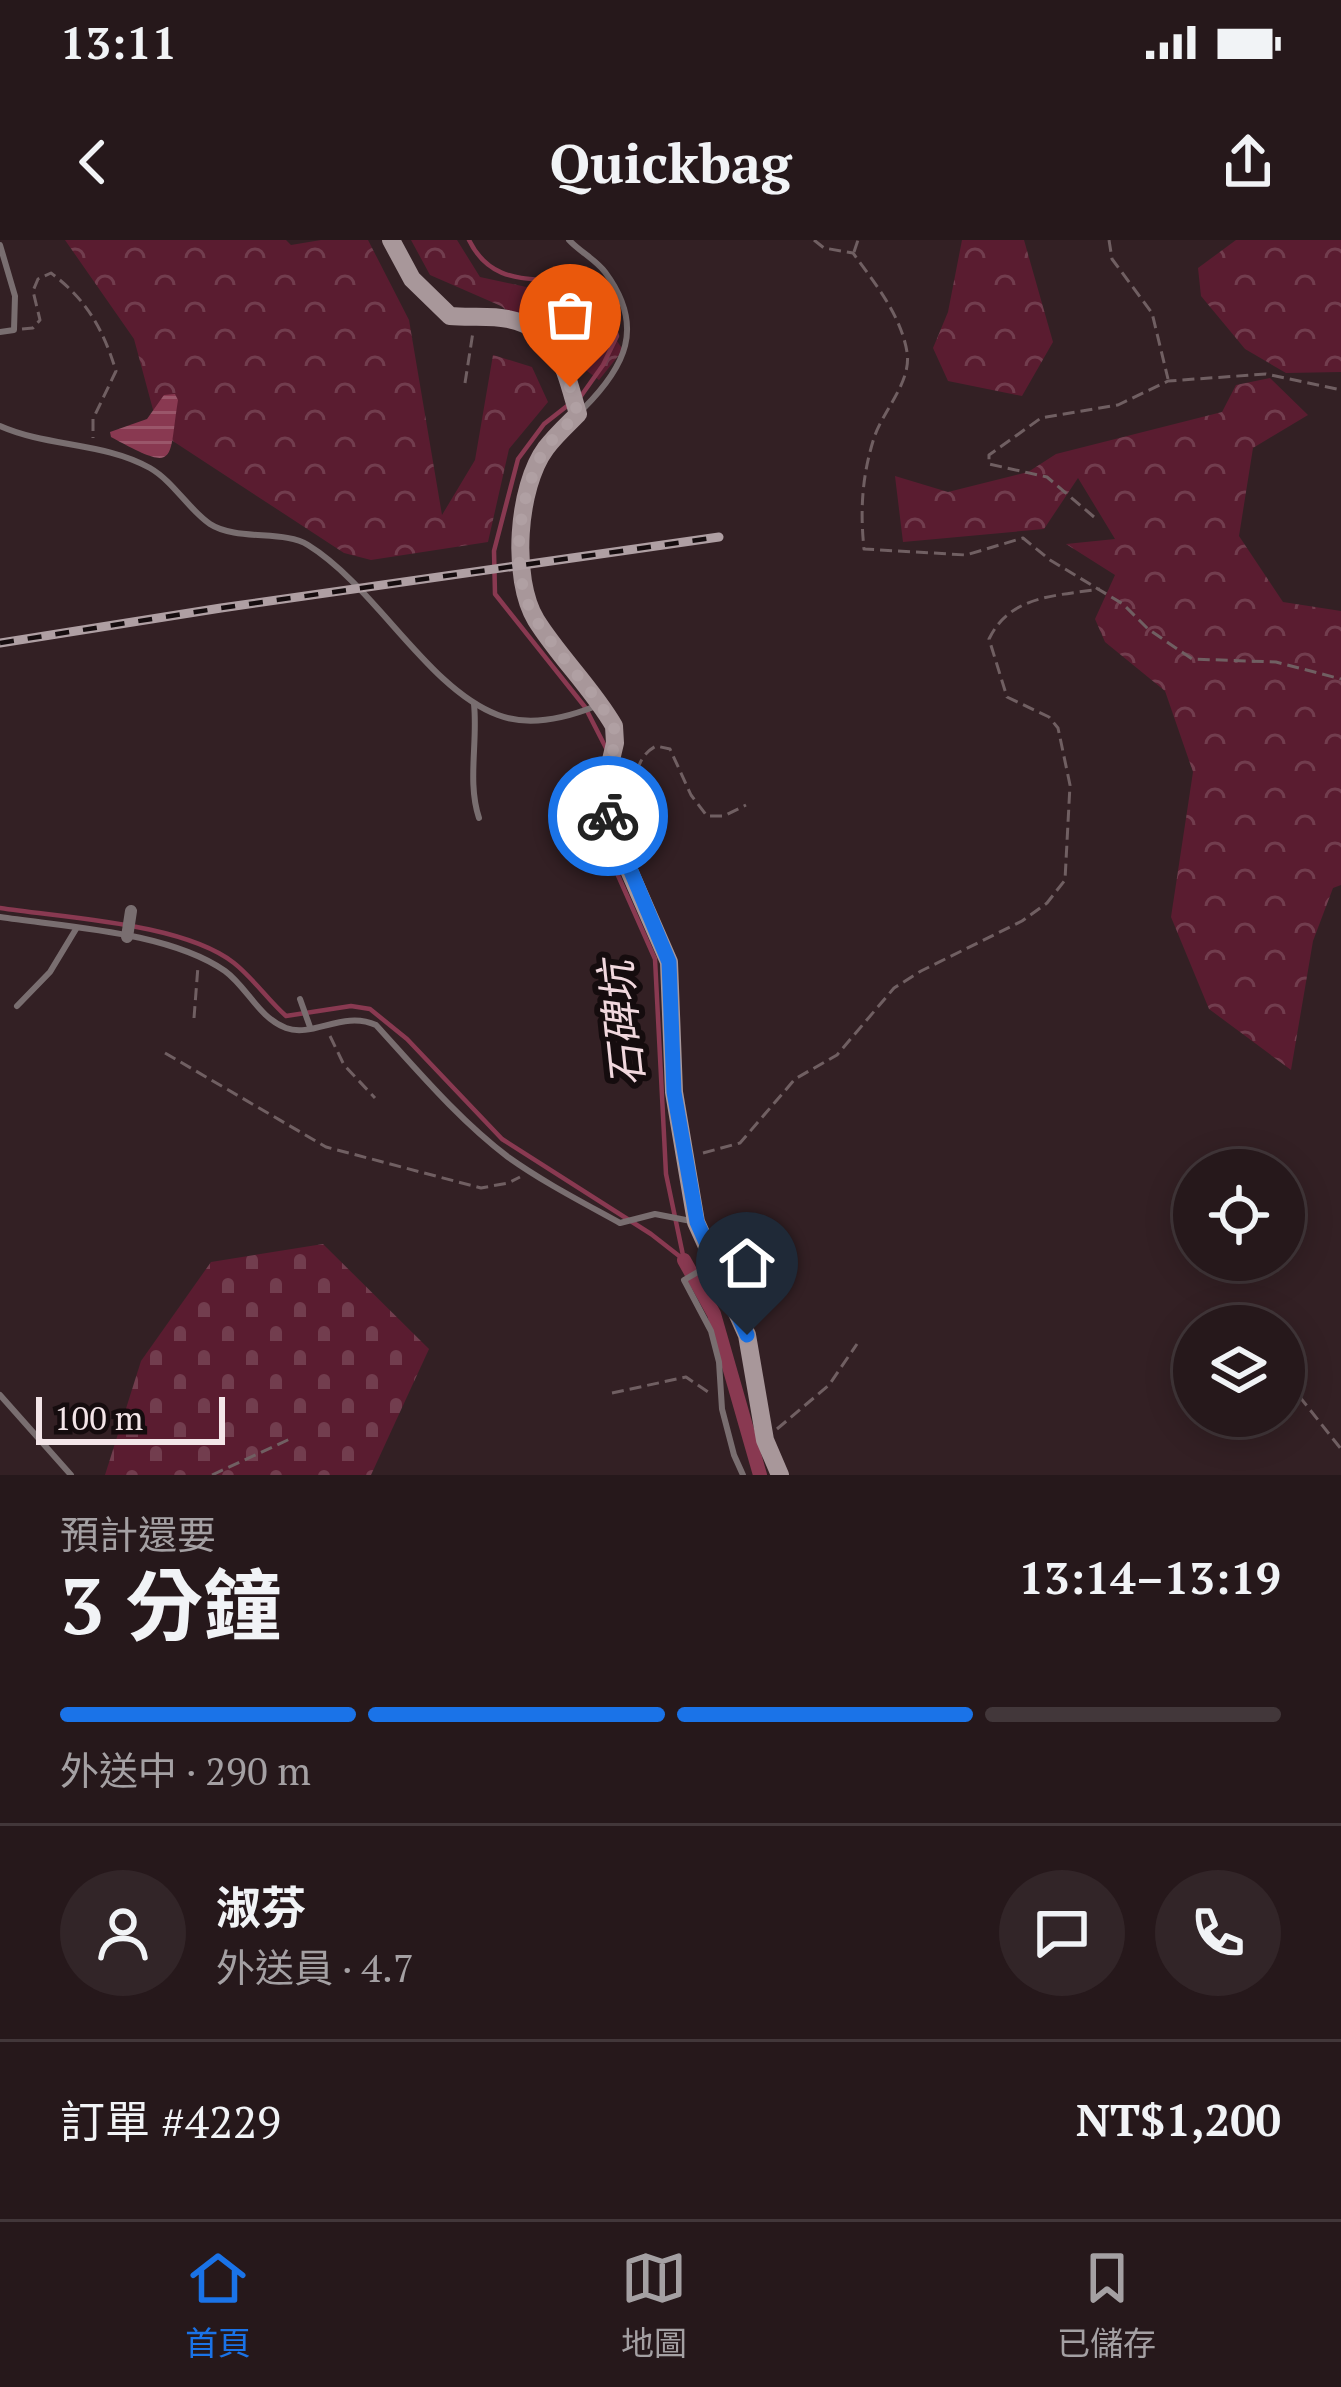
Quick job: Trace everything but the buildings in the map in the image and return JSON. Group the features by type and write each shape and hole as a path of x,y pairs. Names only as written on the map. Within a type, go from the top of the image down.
{"street":[{"path":"391,240 424,294 450,316 508,319 544,333 561,360 578,414 541,457 519,541 526,601 614,726 605,784 610,827 669,962 674,1092 697,1222 747,1335 766,1440 780,1475"},
{"path":"127,937 131,911"}],"lane":[{"path":"568,240 604,270 626,312 625,352 611,382 578,414"},
{"path":"0,245 15,296 14,330 0,332"},
{"path":"0,426 20,435 73,442 149,468 212,525 268,539 301,540 344,568 410,644 474,704 503,717 537,721 601,704"},
{"path":"474,704 473,792 479,818"},
{"path":"0,917 153,941 199,958 226,972 284,1028 361,1018 376,1025 469,1122 531,1171 620,1223 655,1214 697,1222"},
{"path":"17,1006 50,972 76,929"},
{"path":"300,1000 310,1027"},
{"path":"713,1264 683,1280 711,1330 722,1403 743,1475"},
{"path":"0,1396 71,1475"}],"path":[{"path":"814,240 824,248 853,254 895,316 908,354 905,375 875,433 865,471 860,507 864,549 966,555 1023,538 1192,659 1276,662 1340,679"},
{"path":"853,254 858,240"},
{"path":"1109,240 1112,259 1152,313 1168,381"},
{"path":"14,330 33,328 40,320 33,291 38,279 51,273 94,317 116,371 93,418 92,438 98,451"},
{"path":"465,383 476,318"},
{"path":"1094,517 1047,477 989,464 989,455 1041,418 1118,405 1168,381 1266,374 1341,390"},
{"path":"683,1158 740,1143 795,1079 837,1055 894,988 1022,921 1047,903 1065,880 1070,785 1058,728 1048,716 1006,698 989,639 999,618 1035,598 1100,589"},
{"path":"610,827 626,821 633,809 633,782 646,752 656,746 670,748 691,795 707,816 724,816 746,805"},
{"path":"194,1018 199,958"},
{"path":"326,1023 334,1051 375,1098"},
{"path":"165,1053 298,1132 360,1159 413,1168 481,1188 508,1184 531,1171"},
{"path":"766,1440 829,1385 857,1344"},
{"path":"612,1393 686,1377 722,1403"},
{"path":"1305,1403 1341,1448"},
{"path":"212,1475 292,1438"}],"green space":[{"path":"65,240 286,240 291,245 368,240 409,320 442,515 475,460 493,355 532,367 548,402 509,449 488,542 371,560 344,553 159,432 134,339"},
{"path":"411,240 457,240 480,277 591,301 623,350 599,380 501,306 430,275"},
{"path":"962,240 1024,240 1053,342 1022,396 948,381 933,348 948,312"},
{"path":"1236,240 1341,240 1341,372 1286,373 1245,349 1201,296 1198,268"},
{"path":"1270,378 1308,415 1253,448 1239,536 1283,602 1341,611 1341,885 1333,888 1313,941 1291,1070 1209,1009 1171,917 1193,772 1165,691 1105,642 1095,619 1115,575 1066,544 1115,539 1078,478 1044,529 903,542 895,476 948,492 1028,472 1056,454 1222,412 1236,385"},
{"path":"323,1244 429,1349 371,1475 105,1475 141,1361 211,1262"}],"shaded area":[{"path":"175,394 173,437 166,456 149,456 111,437 110,432 147,419 164,395"}],"waterway":[{"path":"469,240 485,262 504,274 569,283 588,291 605,307 617,336 581,396"},
{"name":"石碑坑","path":"567,406 544,424 518,459 494,551 495,594 585,707 606,748"},
{"name":"石碑坑","path":"598,789 593,819 655,959 666,1174 684,1260"},
{"path":"0,908 122,924 185,939 234,963 286,1016 351,1006 370,1009 407,1039 502,1139 683,1259"},
{"name":"石碑坑","path":"684,1260 714,1314 760,1475"}],"railway":[{"path":"0,643 719,537"}],"way so far":[{"path":"570,387 578,414 547,446 532,476 519,541 526,601 614,726 611,770 605,784 608,816"}],"route":[{"path":"608,816 669,962 674,1092 683,1158 697,1222 747,1335"}]}
